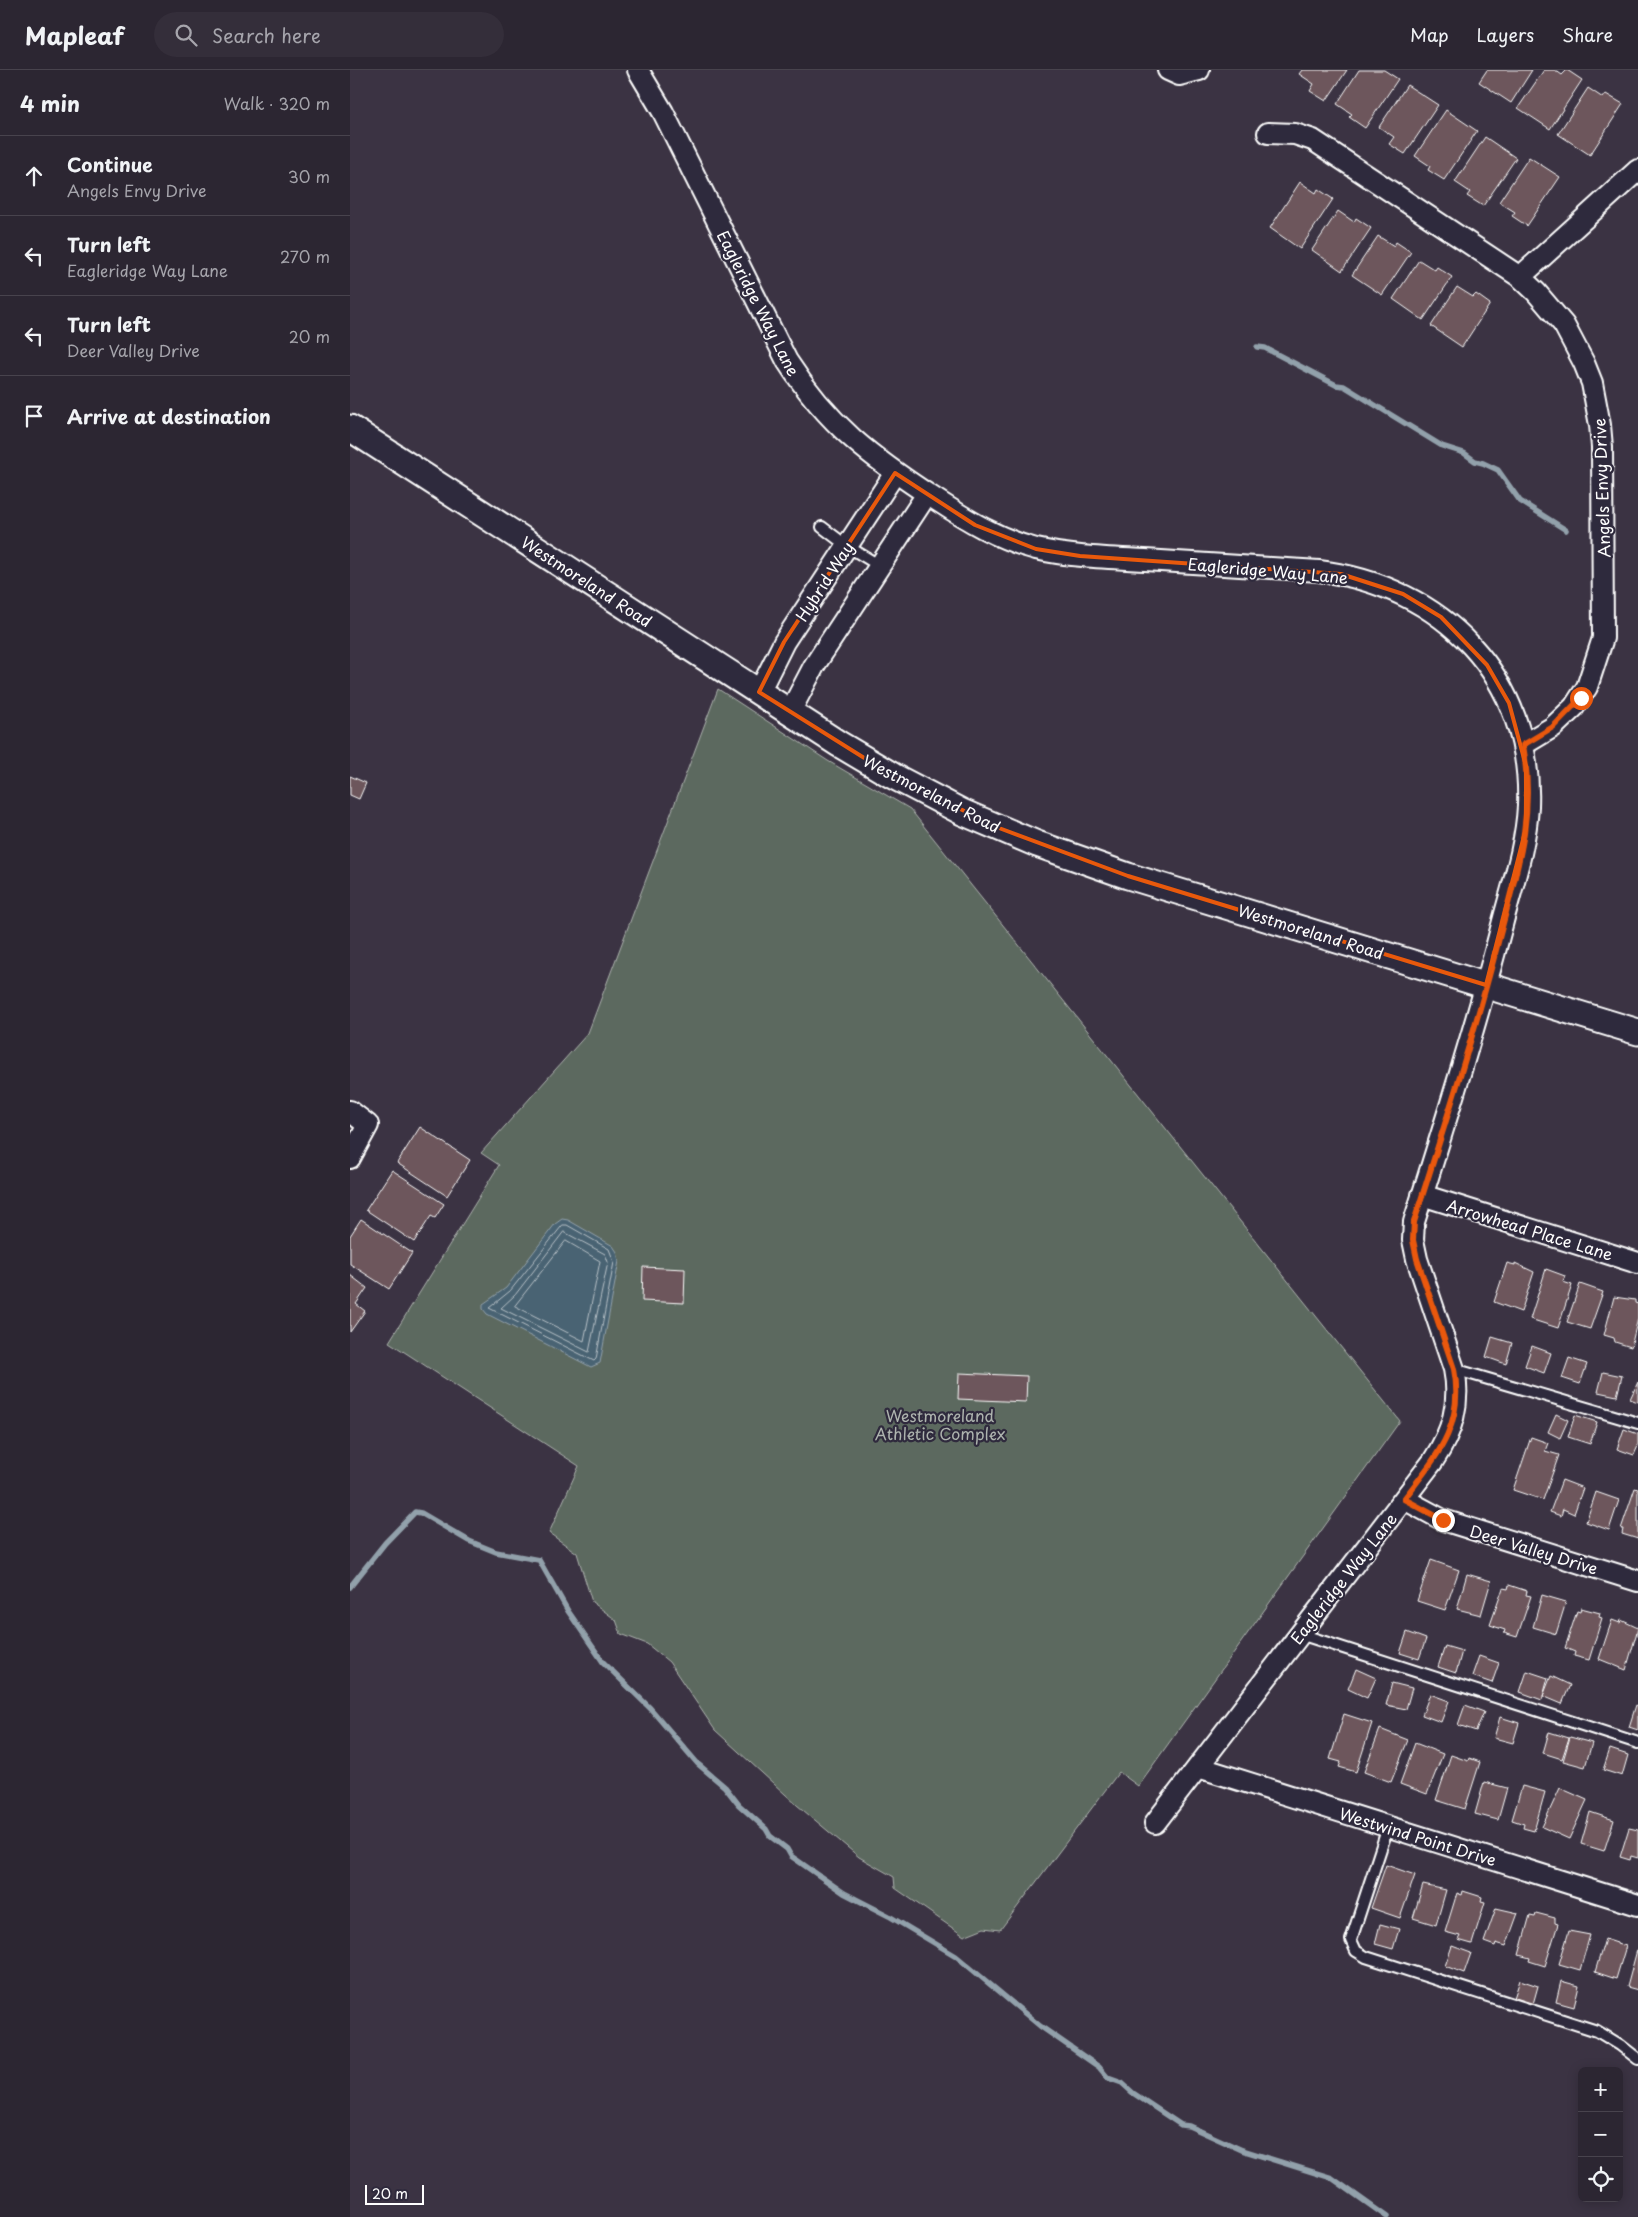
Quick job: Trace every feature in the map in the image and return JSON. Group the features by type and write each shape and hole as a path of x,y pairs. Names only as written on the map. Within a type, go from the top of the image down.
{"street":[{"name":"Eagleridge Way Lane","path":"638,70 663,112 775,339 800,382 832,421 850,438 895,473 975,525 995,535 1043,550 1080,556 1319,571 1341,574 1383,585 1404,594 1441,618 1473,648 1499,684 1509,704 1523,745 1528,786 1526,828 1486,986 1414,1222 1413,1240 1417,1259 1454,1369 1457,1385 1457,1402 1453,1422 1445,1443 1404,1499 1155,1823"},
{"path":"1168,70 1179,75 1199,70"},
{"name":"Angels Envy Drive","path":"1268,133 1295,134 1313,140 1520,277 1551,308 1567,331 1584,363 1597,404 1602,447 1604,620 1599,654 1581,698 1553,727 1523,745"},
{"path":"1520,277 1638,170"},
{"name":"Westmoreland Road","path":"350,428 865,760 962,812 1038,844 1137,878 1638,1032"},
{"name":"Hybrid Way","path":"759,692 784,642 895,473"},
{"path":"790,712 814,666 927,494"},
{"path":"350,1111 368,1125 350,1158"},
{"name":"Arrowhead Place Lane","path":"1422,1195 1638,1263"},
{"name":"Deer Valley Drive","path":"1404,1499 1443,1520 1638,1582"},
{"name":"Westwind Point Drive","path":"1198,1768 1638,1905"}],"lane":[{"path":"822,527 847,546 880,566"},
{"path":"1454,1369 1638,1423"},
{"path":"1300,1634 1638,1743"},
{"path":"1388,1827 1351,1940 1356,1951 1366,1957 1598,2031 1620,2045 1638,2060"}],"highlighted area":[{"path":"895,473 975,525 1036,549 1080,556 1341,574 1403,594 1441,617 1487,665 1509,703 1526,766 1526,828 1486,985 1128,876 999,828 893,776 759,692 784,642"}],"green space":[{"name":"Westmoreland Athletic Complex","path":"718,689 828,761 910,809 1400,1421 1138,1786 1119,1772 1000,1930 984,1928 964,1936 895,1888 894,1877 859,1857 797,1805 715,1730 669,1662 647,1644 621,1634 616,1620 592,1602 577,1553 549,1533 579,1466 389,1342 499,1165 481,1153 588,1033"}],"water":[{"path":"562,1219 568,1220 613,1246 619,1261 600,1363 591,1367 487,1314 483,1309 483,1304 506,1288 555,1224"}],"building":[{"path":"1302,70 1347,70 1326,101 1310,91 1314,84 1299,74"},
{"path":"1359,70 1384,70 1398,79 1365,128 1349,117 1352,114 1337,104"},
{"path":"1487,70 1532,70 1511,103 1479,82"},
{"path":"1544,70 1555,70 1562,75 1567,70 1582,80 1550,129 1518,108"},
{"path":"1407,85 1438,105 1405,154 1389,144 1394,137 1379,127"},
{"path":"1588,88 1603,98 1606,94 1623,104 1590,155 1558,134"},
{"path":"1446,110 1477,131 1444,180 1428,170 1430,166 1415,156"},
{"path":"1485,137 1516,158 1483,206 1467,196 1470,192 1455,182"},
{"path":"1529,157 1560,177 1527,226 1512,216 1515,212 1499,202"},
{"path":"1300,182 1316,193 1318,189 1333,199 1300,249 1270,228"},
{"path":"1338,211 1354,222 1356,218 1371,228 1342,271 1312,250"},
{"path":"1378,236 1394,246 1396,242 1411,252 1382,295 1352,275"},
{"path":"1419,260 1435,270 1437,267 1452,277 1423,320 1393,299"},
{"path":"1457,287 1473,297 1476,294 1490,304 1462,347 1431,326"},
{"path":"350,776 366,783 359,799 350,795"},
{"path":"420,1127 470,1160 447,1196 397,1163"},
{"path":"392,1170 444,1204 435,1218 431,1216 414,1242 366,1210"},
{"path":"361,1219 412,1253 389,1289 350,1264 350,1236"},
{"path":"1507,1263 1515,1265 1515,1263 1534,1272 1521,1312 1494,1302"},
{"path":"643,1267 685,1269 684,1303 642,1301"},
{"path":"1546,1269 1565,1276 1563,1282 1572,1285 1558,1328 1530,1319"},
{"path":"350,1275 367,1288 356,1304 365,1311 350,1332"},
{"path":"1580,1284 1603,1292 1590,1329 1567,1322"},
{"path":"1614,1297 1635,1300 1635,1303 1638,1304 1638,1318 1631,1347 1615,1342 1614,1338 1604,1335"},
{"path":"1492,1337 1512,1343 1506,1364 1486,1357"},
{"path":"1532,1346 1551,1353 1544,1373 1525,1366"},
{"path":"1569,1358 1587,1364 1580,1384 1562,1378"},
{"path":"1603,1372 1622,1376 1617,1396 1598,1392"},
{"path":"959,1373 1027,1376 1026,1402 958,1399"},
{"path":"1638,1382 1638,1402 1630,1399"},
{"path":"1556,1414 1568,1420 1560,1438 1548,1432"},
{"path":"1575,1415 1597,1422 1590,1444 1568,1437"},
{"path":"1624,1429 1638,1434 1638,1446 1634,1455 1617,1449"},
{"path":"1531,1437 1548,1443 1545,1451 1559,1455 1543,1500 1513,1490"},
{"path":"1562,1480 1583,1488 1574,1514 1563,1509 1561,1516 1550,1512"},
{"path":"1635,1488 1638,1489 1638,1539 1622,1534 1623,1529 1621,1529"},
{"path":"1596,1492 1619,1500 1609,1530 1586,1522"},
{"path":"1431,1560 1459,1570 1445,1610 1417,1601"},
{"path":"1467,1574 1491,1581 1481,1615 1457,1609"},
{"path":"1509,1585 1527,1591 1526,1595 1531,1596 1517,1637 1504,1633 1505,1630 1490,1625 1503,1588 1508,1589"},
{"path":"1542,1595 1566,1602 1556,1634 1533,1627"},
{"path":"1581,1608 1600,1613 1599,1617 1602,1618 1589,1660 1574,1656 1575,1652 1565,1648 1577,1611 1580,1612"},
{"path":"1612,1620 1620,1623 1621,1620 1638,1628 1626,1670 1599,1659"},
{"path":"1407,1632 1426,1639 1419,1659 1400,1653"},
{"path":"1445,1646 1462,1651 1456,1673 1438,1667"},
{"path":"1479,1656 1499,1663 1492,1683 1472,1676"},
{"path":"1356,1669 1376,1678 1367,1698 1348,1689"},
{"path":"1527,1671 1548,1678 1542,1700 1520,1692"},
{"path":"1551,1676 1570,1685 1562,1704 1543,1696"},
{"path":"1392,1683 1412,1688 1406,1709 1386,1705"},
{"path":"1430,1694 1449,1701 1441,1722 1422,1715"},
{"path":"1465,1705 1484,1712 1476,1731 1458,1725"},
{"path":"1636,1705 1638,1706 1638,1730 1629,1727"},
{"path":"1344,1714 1372,1723 1356,1772 1339,1767 1341,1762 1330,1759"},
{"path":"1500,1717 1519,1723 1513,1743 1494,1738"},
{"path":"1380,1729 1408,1740 1391,1782 1364,1772"},
{"path":"1549,1732 1569,1738 1562,1759 1543,1753"},
{"path":"1570,1737 1592,1743 1585,1767 1563,1761"},
{"path":"1415,1743 1443,1754 1427,1794 1400,1784"},
{"path":"1610,1749 1628,1755 1622,1776 1603,1770"},
{"path":"1451,1755 1468,1761 1469,1758 1480,1762 1465,1809 1436,1800"},
{"path":"1484,1782 1507,1788 1498,1820 1475,1814"},
{"path":"1522,1786 1545,1792 1534,1831 1523,1828 1524,1824 1512,1820"},
{"path":"1560,1788 1587,1800 1569,1839 1542,1827"},
{"path":"1590,1812 1614,1820 1604,1851 1581,1844"},
{"path":"1629,1828 1638,1830 1638,1858 1631,1856 1630,1860 1620,1857"},
{"path":"1386,1865 1415,1875 1400,1918 1371,1908"},
{"path":"1423,1885 1446,1890 1436,1925 1413,1918"},
{"path":"1463,1891 1482,1897 1481,1901 1485,1902 1472,1944 1458,1940 1460,1936 1445,1932 1457,1893 1462,1895"},
{"path":"1496,1908 1518,1913 1506,1946 1496,1943 1495,1946 1484,1942"},
{"path":"1536,1913 1555,1918 1555,1923 1558,1924 1545,1966 1529,1961 1530,1958 1519,1955 1530,1915 1535,1916"},
{"path":"1380,1924 1399,1929 1393,1949 1375,1944"},
{"path":"1569,1931 1590,1935 1580,1970 1559,1964"},
{"path":"1605,1939 1626,1946 1616,1979 1595,1972"},
{"path":"1452,1946 1471,1953 1464,1973 1445,1966"},
{"path":"1638,1950 1638,1990 1627,1987"},
{"path":"1520,1980 1538,1986 1533,2004 1514,1998"},
{"path":"1561,1981 1579,1986 1574,2007 1556,2002"}],"waterway":[{"path":"1257,347 1265,348 1336,385 1344,386 1442,446 1464,453 1475,461 1498,470 1520,501 1566,530"},
{"path":"350,1587 385,1543 415,1512 421,1513 469,1541 496,1552 539,1560 568,1611 603,1662 650,1708 698,1764 725,1787 739,1805 766,1829 770,1836 787,1849 791,1856 844,1893 889,1916 956,1956 1040,2026 1099,2067 1108,2078 1122,2083 1133,2093 1181,2125 1189,2126 1242,2150 1332,2178 1387,2217"}],"route":[{"path":"1443,1520 1404,1499 1445,1443 1453,1422 1457,1402 1457,1385 1454,1369 1417,1259 1413,1240 1414,1222 1486,986 1522,848 1528,807 1528,786 1523,745 1553,727 1566,716 1581,698"}]}
